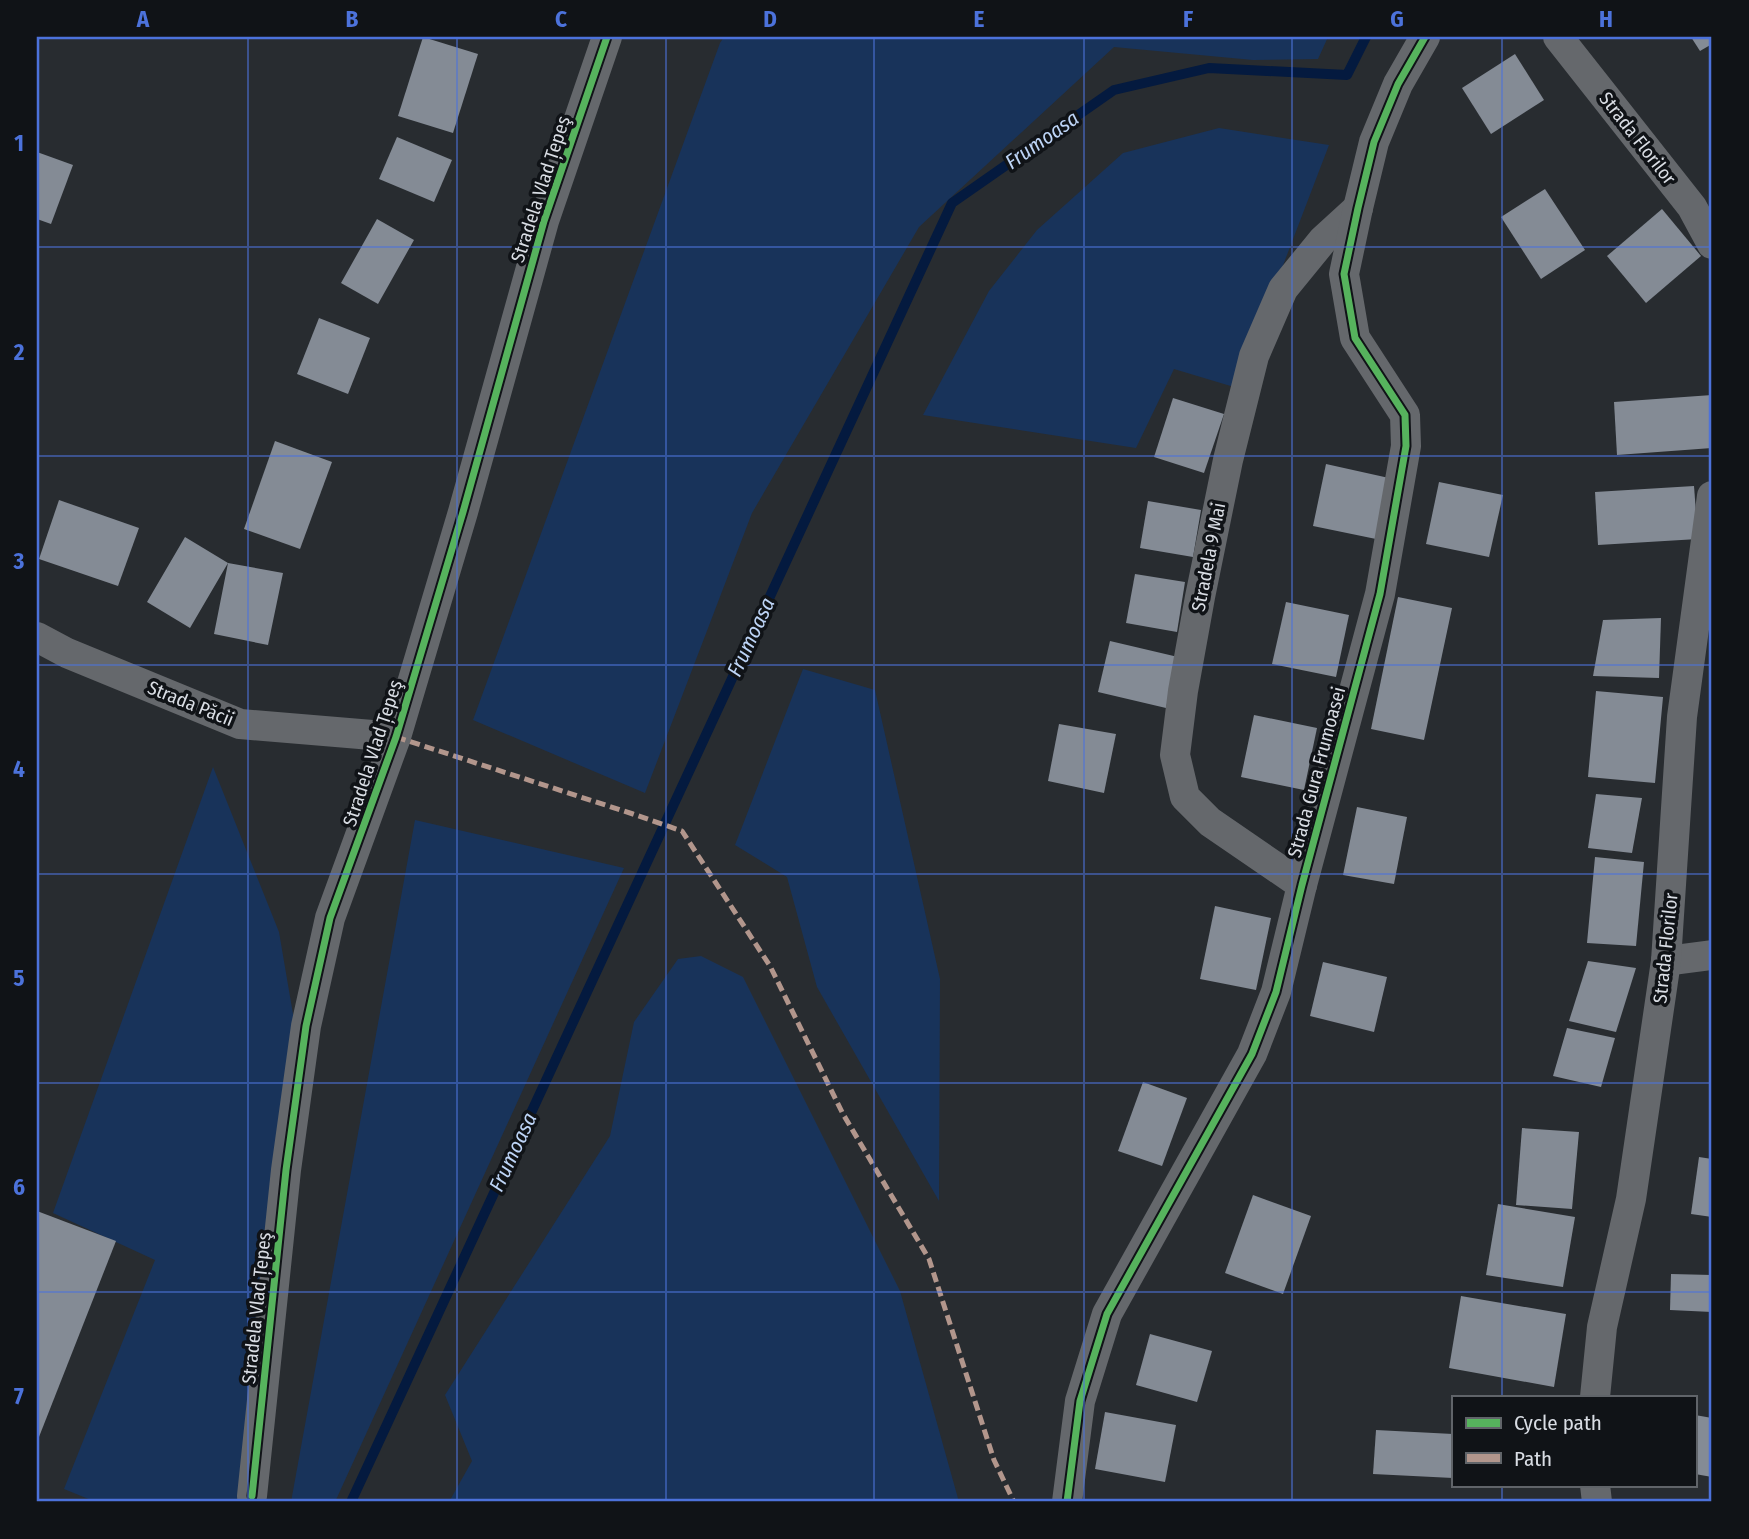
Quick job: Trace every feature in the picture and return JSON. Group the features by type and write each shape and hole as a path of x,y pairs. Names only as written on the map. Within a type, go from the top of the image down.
{"street":[{"name":"Stradela Vlad Țepeş","path":"252,1496 286,1170 306,1026 330,918 396,737 463,512 544,221 607,37"},
{"name":"Strada Gura Frumoasei","path":"1067,1502 1080,1401 1107,1314 1252,1054 1276,992 1380,594 1406,446 1405,415 1355,338 1345,274 1357,208 1374,142 1398,84 1425,37"},
{"name":"Strada Florilor","path":"1558,37 1692,207 1712,244"},
{"name":"Stradela 9 Mai","path":"1302,885 1210,822 1185,797 1175,755 1183,691 1200,597 1228,460 1254,356 1283,289 1323,240 1357,208"},
{"name":"Strada Florilor","path":"1595,1396 1602,1327 1630,1199 1666,961 1682,717 1712,496"},
{"name":"Strada Păcii","path":"37,637 67,653 240,724 396,737"},
{"path":"1666,961 1712,955"}],"shaded area":[{"path":"724,37 1328,37 1318,59 1253,60 1114,47 919,227 752,513 645,793 473,720"},
{"path":"1219,128 1329,145 1234,387 1174,369 1136,448 923,415 989,291 1037,230 1123,153"},
{"path":"803,669 875,690 940,979 939,1201 817,987 787,877 735,845"},
{"path":"213,767 279,932 294,1020 242,1502 96,1502 64,1489 155,1260 53,1213"},
{"path":"415,820 624,868 335,1502 291,1502"},
{"path":"701,956 743,977 900,1291 959,1502 449,1502 472,1461 445,1395 610,1136 634,1022 678,959"}],"building":[{"path":"423,37 478,54 453,133 398,116"},
{"path":"1691,37 1712,37 1712,44 1700,51"},
{"path":"1515,54 1544,100 1491,134 1462,88"},
{"path":"397,137 452,160 434,202 379,179"},
{"path":"37,152 73,165 51,224 37,219"},
{"path":"1545,189 1585,250 1541,279 1501,217"},
{"path":"1662,209 1701,256 1646,303 1607,256"},
{"path":"377,219 414,240 378,304 341,283"},
{"path":"319,318 370,338 348,394 297,374"},
{"path":"1712,395 1712,448 1617,455 1614,402"},
{"path":"1173,398 1224,414 1204,473 1154,457"},
{"path":"275,441 332,462 300,549 244,529"},
{"path":"1326,464 1389,478 1376,539 1313,526"},
{"path":"1439,482 1503,495 1489,557 1426,544"},
{"path":"1694,486 1698,539 1598,545 1595,492"},
{"path":"59,500 139,528 118,586 39,559"},
{"path":"1148,501 1201,510 1193,557 1140,548"},
{"path":"185,537 228,563 190,628 147,602"},
{"path":"228,563 283,573 268,645 214,634"},
{"path":"1135,574 1185,582 1177,632 1126,623"},
{"path":"1398,597 1452,608 1424,740 1371,729"},
{"path":"1286,602 1349,615 1336,677 1272,664"},
{"path":"1661,618 1659,678 1593,676 1603,620"},
{"path":"1110,641 1178,657 1166,708 1098,692"},
{"path":"1596,691 1663,697 1655,783 1588,777"},
{"path":"1254,715 1317,728 1304,790 1241,777"},
{"path":"1059,724 1116,734 1104,793 1048,781"},
{"path":"1596,794 1642,798 1632,853 1588,848"},
{"path":"1357,807 1407,817 1394,884 1343,875"},
{"path":"1595,857 1644,862 1636,946 1587,943"},
{"path":"1215,906 1271,918 1256,990 1200,979"},
{"path":"1588,961 1636,968 1616,1032 1569,1021"},
{"path":"1323,962 1387,977 1374,1032 1310,1016"},
{"path":"1567,1028 1615,1038 1601,1087 1553,1076"},
{"path":"1143,1082 1187,1098 1162,1166 1118,1151"},
{"path":"1522,1128 1579,1132 1572,1209 1516,1205"},
{"path":"1699,1157 1712,1159 1712,1217 1691,1214"},
{"path":"1253,1195 1311,1216 1283,1294 1225,1273"},
{"path":"1498,1204 1575,1217 1563,1287 1486,1275"},
{"path":"37,1211 116,1241 37,1442"},
{"path":"1671,1274 1712,1275 1712,1312 1670,1310"},
{"path":"1461,1296 1566,1314 1554,1387 1449,1368"},
{"path":"1150,1334 1212,1351 1197,1402 1136,1385"},
{"path":"1105,1412 1176,1425 1165,1482 1095,1469"},
{"path":"1696,1415 1712,1418 1712,1477 1696,1474"},
{"path":"1376,1430 1452,1434 1452,1478 1373,1474"}],"waterway":[{"name":"Frumoasa","path":"351,1502 952,203 1114,90 1209,68 1347,75 1366,37"}],"marked path":[{"path":"396,737 682,831 770,966 843,1114 929,1259 994,1460 1014,1502"}],"cycle path":[{"path":"252,1496 286,1170 306,1026 330,918 396,737 463,512 544,221 607,37"},
{"path":"1067,1502 1080,1401 1107,1314 1252,1054 1276,992 1380,594 1406,446 1405,415 1355,338 1344,274 1374,142 1398,84 1425,37"}]}
